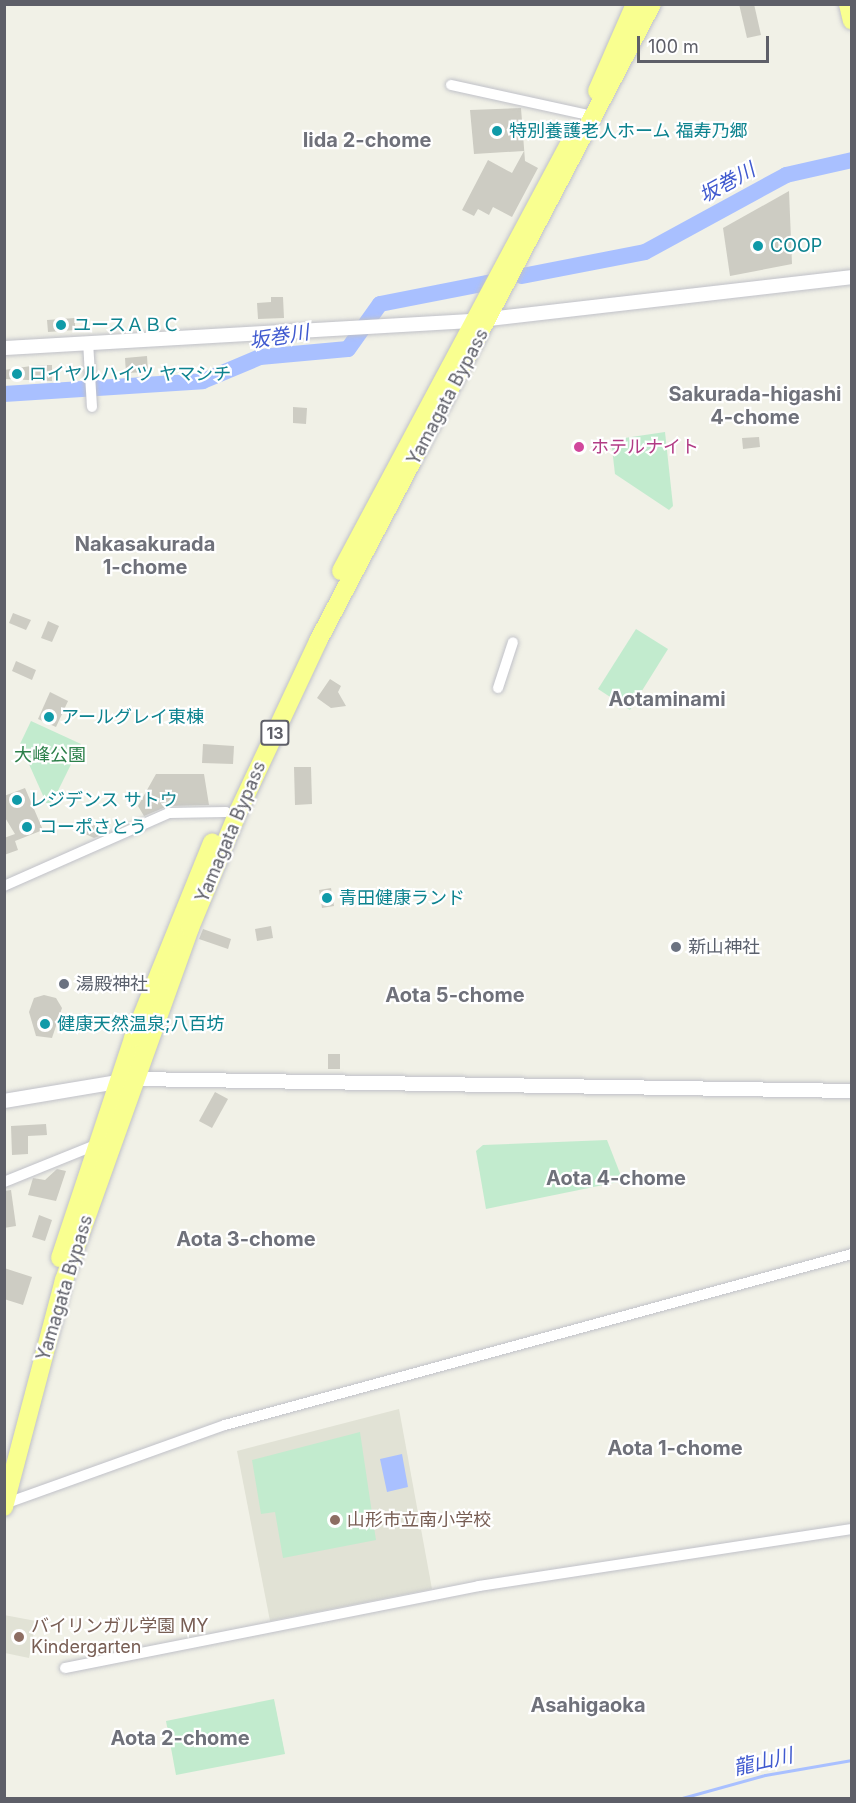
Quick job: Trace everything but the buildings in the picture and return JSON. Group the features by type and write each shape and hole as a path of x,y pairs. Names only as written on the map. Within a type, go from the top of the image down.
{"highway":[{"path":"597,91 635,4"},
{"name":"Yamagata Bypass","path":"592,111 597,91 640,4"},
{"name":"Yamagata Bypass","path":"4,1459 71,1218 99,1144 117,1087 225,812 313,625 652,4"},
{"path":"592,111 661,4"},
{"path":"848,4 852,21"},
{"name":"Yamagata Bypass","path":"5,1505 64,1280 190,928 273,737 318,641 481,320"}],"street":[{"path":"452,85 592,111"},
{"path":"4,348 481,320 852,277"},
{"path":"88,342 92,407"},
{"path":"498,688 513,642"},
{"path":"4,886 170,813 225,812"},
{"path":"5,1101 117,1087 136,1079 852,1091"},
{"path":"4,1182 99,1144"},
{"path":"5,1505 225,1425 852,1254"},
{"path":"65,1668 469,1588 852,1529"}],"shaded area":[{"name":"山形市立南小学校","path":"399,1409 432,1589 270,1621 237,1451"},
{"name":"バイリンガル学園 MY Kindergarten","path":"4,1615 36,1621 29,1658 5,1653"}],"green space":[{"path":"665,432 673,506 669,510 615,474 611,440"},
{"path":"636,629 668,649 630,710 598,689"},
{"name":"大峰公園","path":"31,721 81,744 49,809 20,744"},
{"path":"607,1140 623,1181 486,1209 476,1151 483,1145"},
{"path":"360,1432 376,1540 283,1558 275,1512 261,1514 252,1460"},
{"path":"274,1699 285,1754 176,1775 166,1721"}],"water":[{"path":"402,1454 408,1487 387,1492 380,1459"}],"waterway":[{"name":"坂巻川","path":"522,276 645,252 786,175 852,160"},
{"name":"坂巻川","path":"4,394 203,381 260,357 348,349 380,304 502,280"},
{"name":"龍山川","path":"682,1798 765,1775 852,1760"}],"place":[{"name":"特別養護老人ホーム 福寿乃郷","path":"497,131"},
{"name":"COOP","path":"758,246"},
{"name":"ユースＡＢＣ","path":"61,325"},
{"name":"ロイヤルハイツ ヤマシチ","path":"17,374"},
{"name":"ホテルナイト","path":"579,447"},
{"name":"アールグレイ東棟","path":"49,717"},
{"name":"レジデンス サトウ","path":"17,800"},
{"name":"コーポさとう","path":"27,827"},
{"name":"青田健康ランド","path":"327,898"},
{"name":"新山神社","path":"676,947"},
{"name":"湯殿神社","path":"64,984"},
{"name":"健康天然温泉;八百坊","path":"45,1024"},
{"name":"山形市立南小学校","path":"335,1520"},
{"name":"バイリンガル学園 MY Kindergarten","path":"19,1637"}],"district":[{"name":"Iida 2-chome","path":"367,140"},
{"name":"Sakurada-higashi 4-chome","path":"755,406"},
{"name":"Nakasakurada 1-chome","path":"145,556"},
{"name":"Aotaminami","path":"667,699"},
{"name":"Aota 5-chome","path":"455,995"},
{"name":"Aota 4-chome","path":"616,1178"},
{"name":"Aota 3-chome","path":"246,1239"},
{"name":"Aota 1-chome","path":"675,1448"},
{"name":"Asahigaoka","path":"588,1705"},
{"name":"Aota 2-chome","path":"180,1738"}]}
